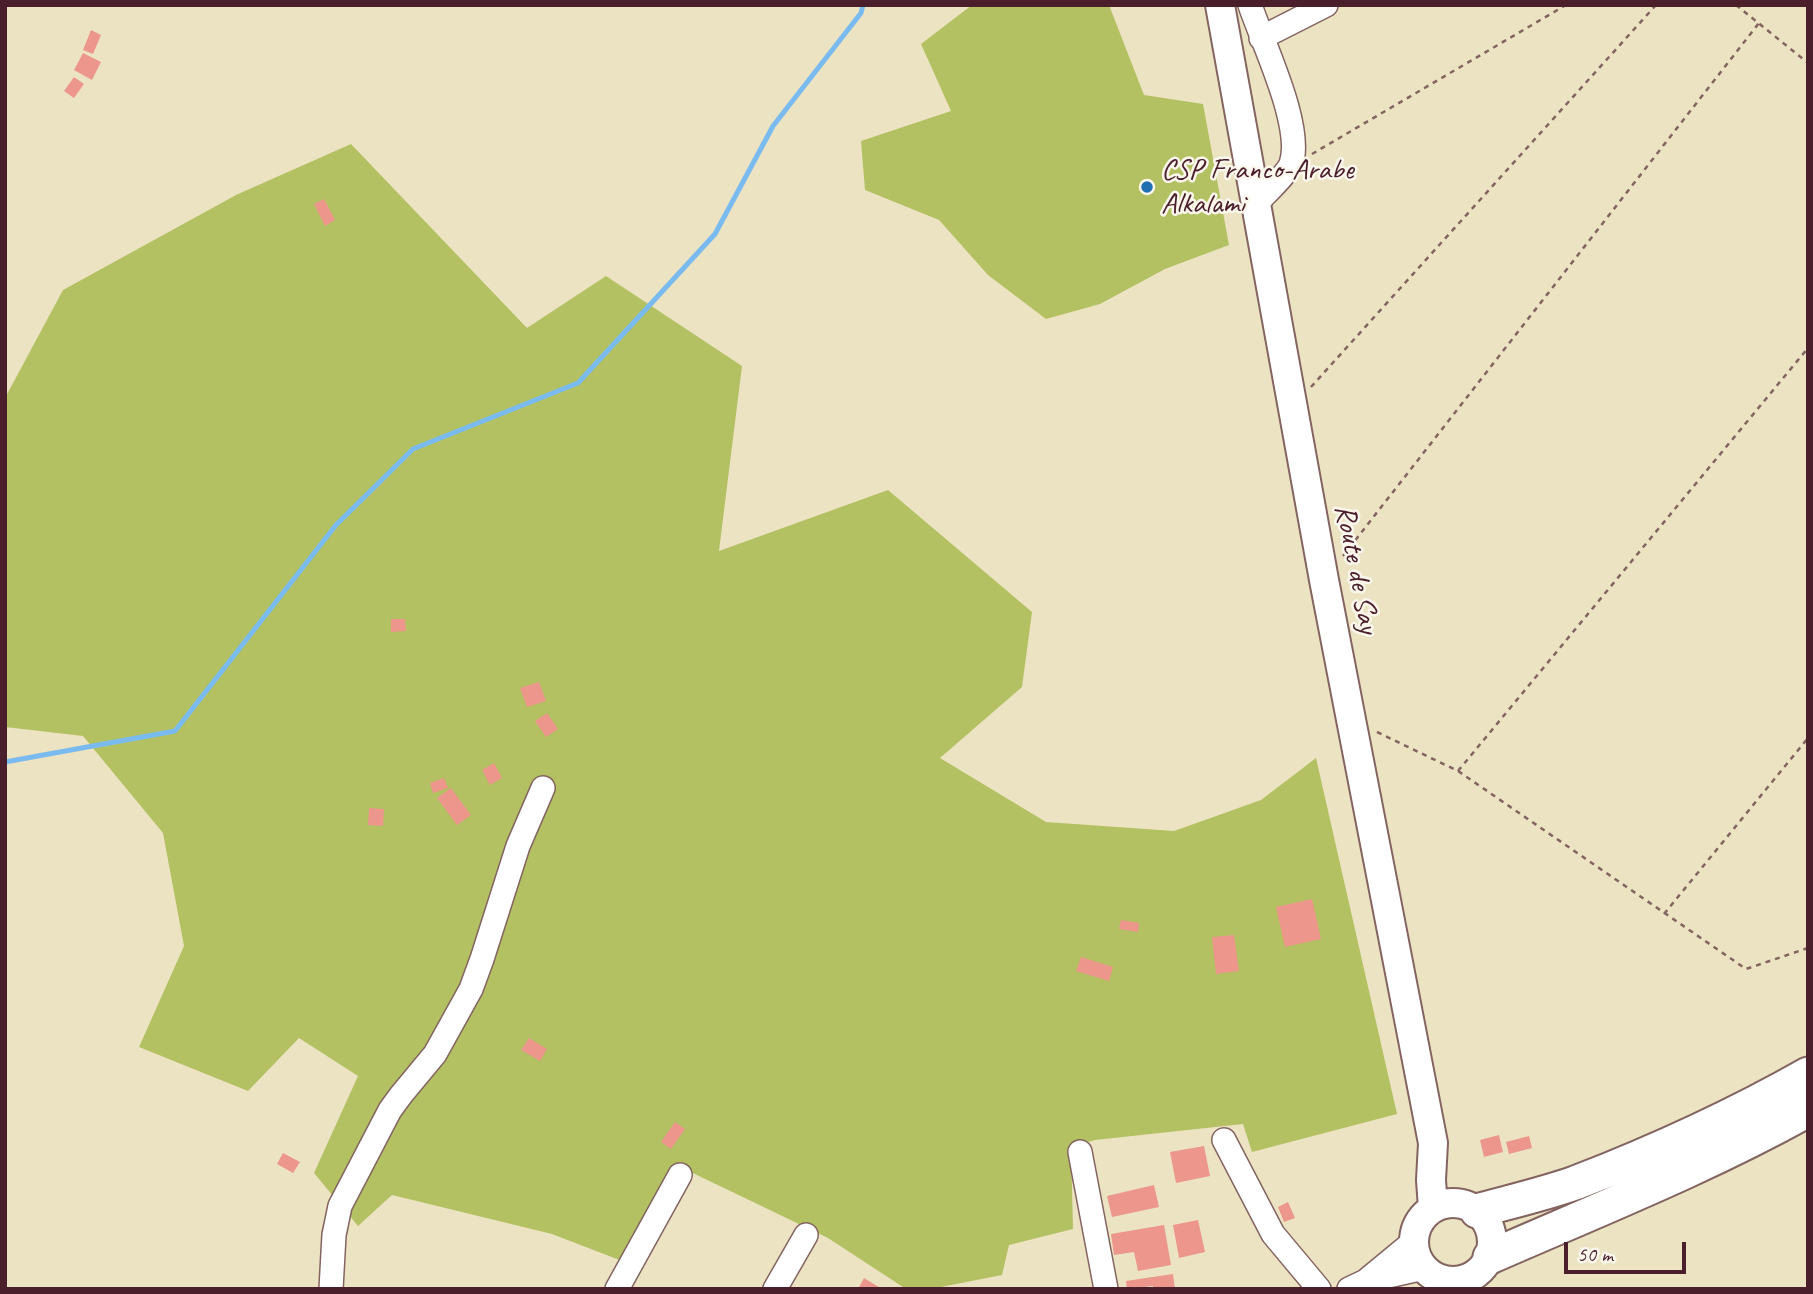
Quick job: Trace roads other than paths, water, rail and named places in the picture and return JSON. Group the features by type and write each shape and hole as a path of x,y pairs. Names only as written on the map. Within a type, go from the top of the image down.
{"highway":[{"path":"1472,1208 1572,1184 1645,1154 1763,1099 1808,1074"},
{"path":"1483,1272 1808,1110"}],"main road":[{"name":"Route de Say","path":"1220,5 1324,580 1433,1143 1433,1208"},
{"name":"Route de Say","path":"1433,1143 1472,1208"},
{"path":"1456,1203 1472,1208 1485,1218 1492,1237 1492,1247 1483,1272 1464,1280 1439,1279 1415,1251 1415,1231 1419,1222 1433,1208 1444,1204 1456,1203"}],"street":[{"path":"1250,5 1275,70 1294,135 1290,166 1255,205"},
{"path":"1261,38 1326,5"},
{"path":"331,1289 334,1235 340,1206 390,1110 435,1054 471,989 518,846 543,788"},
{"path":"1224,1140 1273,1234 1319,1289"},
{"path":"1080,1152 1106,1289"},
{"path":"617,1289 680,1175"},
{"path":"775,1289 806,1235"},
{"path":"1358,1285 1414,1241"},
{"path":"1358,1285 1439,1279"}],"waterway":[{"path":"5,762 175,731 336,525 413,449 578,383 715,234 773,126 861,13 863,5"}],"place":[{"name":"CSP Franco-Arabe Alkalami","path":"1147,187"}]}
